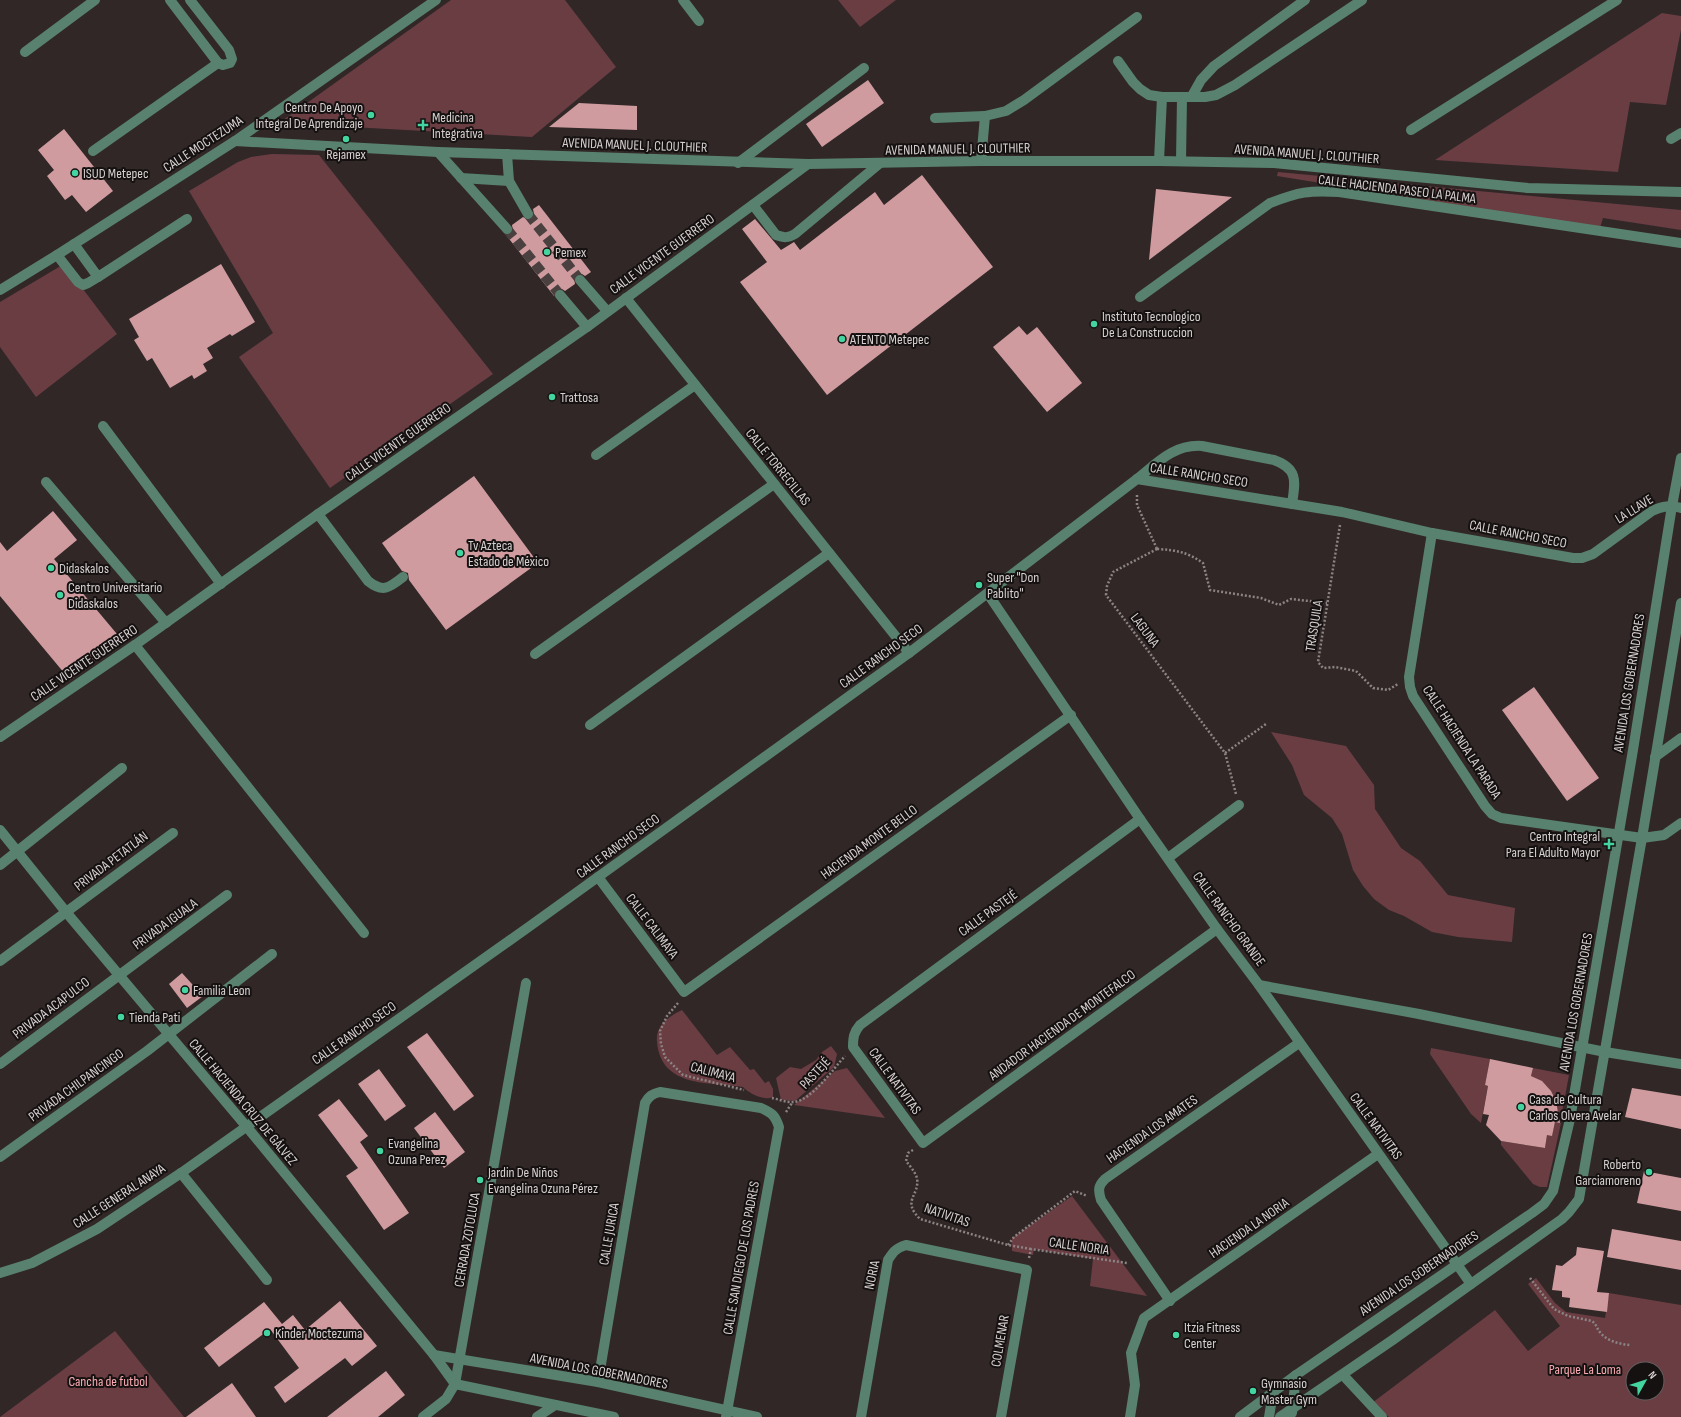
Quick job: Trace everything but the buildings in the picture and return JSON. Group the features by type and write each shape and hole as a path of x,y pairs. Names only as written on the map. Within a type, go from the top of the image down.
{"street":[{"path":"25,52 95,0"},
{"path":"170,0 218,63 223,65 230,63 232,59 231,54 190,0"},
{"name":"CALLE MOCTEZUMA","path":"0,290 235,141 436,0"},
{"path":"683,0 699,21"},
{"path":"1181,161 1187,96 1214,66 1305,0"},
{"path":"1118,61 1133,82 1149,95 1162,97 1205,97 1216,95 1236,85 1362,0"},
{"path":"1411,130 1617,0"},
{"path":"935,118 985,116 1006,110 1024,100 1137,17"},
{"path":"93,151 218,63"},
{"path":"738,163 864,68"},
{"path":"1159,161 1162,97"},
{"path":"981,161 985,116"},
{"path":"1671,139 1681,133"},
{"name":"AVENIDA MANUEL J. CLOUTHIER","path":"235,141 438,152 738,163 879,164 981,161 1181,161 1274,163 1528,188 1681,192"},
{"path":"438,152 507,229"},
{"path":"507,154 509,182 528,214"},
{"name":"CALLE VICENTE GUERRERO","path":"0,737 166,624 318,514 587,327 808,164"},
{"path":"753,205 776,235 782,238 788,238 795,234 879,164"},
{"path":"461,178 509,182"},
{"name":"CALLE HACIENDA PASEO LA PALMA","path":"1140,297 1270,203 1295,194 1315,191 1347,194 1681,243"},
{"path":"57,255 78,282 83,285 98,277 187,219"},
{"path":"74,244 98,277"},
{"path":"580,280 607,311"},
{"path":"560,295 587,327"},
{"name":"CALLE TORRECILLAS","path":"626,298 909,653"},
{"path":"596,455 695,385"},
{"path":"103,426 221,584"},
{"path":"1137,479 1167,455 1180,448 1191,445 1202,446 1274,460 1285,464 1292,471 1295,480 1292,504"},
{"name":"AVENIDA LOS GOBERNADORES","path":"1240,1417 1296,1375 1538,1209 1544,1204 1553,1191 1570,1119 1618,834 1676,507 1681,458"},
{"name":"CALLE RANCHO SECO","path":"246,1126 598,877 909,653 1137,479 1342,512 1432,533 1461,537 1559,557 1582,558 1593,554 1605,545"},
{"path":"46,482 166,624"},
{"path":"535,654 774,484"},
{"name":"LA LLAVE","path":"1605,545 1652,511 1661,507 1676,507"},
{"path":"318,514 368,581 376,588 382,589 391,587 403,577"},
{"name":"CALLE HACIENDA LA PARADA","path":"1432,533 1409,677 1410,687 1420,706 1485,806 1492,814 1501,818 1642,838 1664,835 1681,823"},
{"path":"590,725 828,553"},
{"name":"CALLE RANCHO GRANDE","path":"988,594 1140,819 1259,985 1419,1014 1582,1046 1605,1052 1681,1064"},
{"path":"1280,1417 1292,1413 1562,1219 1569,1212 1578,1198 1605,1052 1681,603"},
{"path":"135,645 364,933"},
{"name":"HACIENDA MONTE BELLO","path":"684,992 1071,715"},
{"path":"1655,757 1681,738"},
{"path":"0,865 122,768"},
{"path":"1168,858 1239,805"},
{"name":"CALLE PASTEJÉ","path":"855,1032 866,1020 1140,819"},
{"name":"CALLE HACIENDA CRUZ DE GÁLVEZ","path":"0,830 168,1035 246,1126 434,1355 455,1384"},
{"name":"PRIVADA PETATLÁN","path":"0,961 173,832"},
{"name":"CALLE CALIMAYA","path":"598,877 684,992"},
{"name":"PRIVADA IGUALA","path":"119,975 227,895"},
{"name":"ANDADOR HACIENDA DE MONTEFALCO","path":"923,1143 1218,929"},
{"name":"PRIVADA CHILPANCINGO","path":"0,1156 168,1035 272,954"},
{"name":"PRIVADA ACAPULCO","path":"0,1064 119,975"},
{"name":"CERRADA ZOTOLUCA","path":"461,1359 526,984"},
{"name":"CALLE NATIVITAS","path":"1259,985 1471,1284"},
{"name":"CALLE NATIVITAS","path":"855,1032 853,1047 923,1143"},
{"name":"HACIENDA LOS AMATES","path":"1100,1200 1098,1191 1099,1185 1105,1179 1299,1043"},
{"name":"CALLE JURICA","path":"598,1382 645,1103 649,1096 660,1092 760,1108 770,1112"},
{"name":"CALLE SAN DIEGO DE LOS PADRES","path":"727,1414 779,1127 776,1119 770,1112"},
{"name":"CALLE GENERAL ANAYA","path":"0,1273 32,1262 97,1229 181,1173 246,1126"},
{"name":"HACIENDA LA NORIA","path":"1130,1417 1135,1385 1131,1353 1144,1318 1378,1154"},
{"path":"181,1173 267,1280"},
{"path":"1100,1200 1170,1301"},
{"name":"NORIA","path":"860,1417 888,1260 894,1251 906,1245 1027,1270"},
{"name":"COLMENAR","path":"1001,1417 1027,1270"},
{"path":"422,1417 442,1402 455,1384 461,1359 434,1355"},
{"name":"AVENIDA LOS GOBERNADORES","path":"461,1359 598,1382 727,1414 757,1417"},
{"path":"1292,1413 1296,1375"},
{"path":"1343,1375 1382,1417"},
{"path":"455,1384 614,1417"},
{"path":"1269,1417 1273,1393"},
{"path":"537,1417 555,1405"}],"path":[{"path":"1137,479 1137,505 1157,549 1173,550 1191,554 1203,563 1210,590 1261,598 1279,605 1291,599 1327,603"},
{"name":"TRASQUILA","path":"1342,512 1318,662 1323,668 1335,667 1356,671 1373,688 1388,690 1409,677"},
{"name":"LAGUNA","path":"1157,549 1113,572 1107,586 1106,595 1225,753 1239,805"},
{"path":"1225,753 1266,724"},
{"name":"CALIMAYA","path":"684,992 677,1006 667,1016 660,1030 661,1044 665,1058 683,1075 748,1092"},
{"name":"PASTEJÉ","path":"770,1097 792,1103 803,1100 811,1094 853,1047"},
{"name":"NATIVITAS","path":"923,1143 908,1153 906,1162 914,1171 917,1179 910,1204 914,1213 920,1219 1008,1245 1031,1249"},
{"path":"1008,1245 1014,1237 1075,1191 1100,1200"},
{"name":"CALLE NORIA","path":"1027,1270 1031,1249 1145,1266"},
{"path":"1530,1278 1554,1309 1568,1316 1592,1321 1595,1323 1600,1333 1605,1337 1619,1344 1630,1345"}],"green space":[{"path":"451,0 565,0 616,67 532,137 279,123"},
{"path":"838,0 896,0 860,27"},
{"path":"1662,13 1681,16 1681,30 1666,105 1630,102 1618,172 1435,160"},
{"path":"272,154 319,155 493,374 330,488 239,357 273,333 189,191 238,162 251,157"},
{"path":"1278,172 1681,210 1681,230 1603,218 1600,228 1277,176"},
{"path":"64,264 117,334 36,397 0,347 0,302"},
{"path":"1271,732 1346,746 1374,785 1375,809 1401,848 1420,861 1448,895 1515,908 1512,942 1458,937 1432,932 1404,916 1389,910 1374,899 1363,886 1353,870 1342,834 1332,818 1304,795 1292,765"},
{"path":"682,1010 717,1055 730,1047 750,1070 754,1069 765,1083 769,1081 773,1089 773,1097 766,1098 757,1096 743,1087 702,1083 689,1080 677,1075 667,1068 660,1057 657,1042 658,1031 664,1022 672,1015"},
{"path":"831,1046 837,1054 834,1067 795,1101 781,1100 776,1078 790,1067 801,1069 816,1060 822,1052"},
{"path":"1431,1048 1490,1059 1485,1085 1488,1086 1481,1123 1471,1114 1430,1054"},
{"path":"847,1068 885,1118 794,1105 835,1071"},
{"path":"1533,1068 1569,1075 1562,1113 1558,1112 1555,1100 1546,1086 1531,1076"},
{"path":"1555,1122 1561,1123 1547,1187 1540,1187 1533,1184 1501,1145 1501,1141 1545,1148 1547,1135 1552,1135"},
{"path":"1072,1196 1147,1296 1090,1286 1093,1259 1034,1249 1033,1255 1012,1251 1012,1238"},
{"name":"Parque La Loma","path":"1536,1278 1555,1303 1566,1312 1605,1318 1609,1293 1681,1305 1681,1417 1389,1417 1372,1403 1495,1310 1528,1351 1560,1326 1528,1284"},
{"name":"Cancha de futbol","path":"115,1331 184,1417 0,1417"}],"tunnel":[{"path":"528,214 580,280"},
{"path":"507,229 560,295"}],"place":[{"name":"Centro De Apoyo Integral De Aprendizaje","path":"371,115"},
{"name":"Medicina Integrativa","path":"423,125"},
{"name":"Rejamex","path":"346,139"},
{"name":"ISUD Metepec","path":"75,173"},
{"name":"Pemex","path":"547,252"},
{"name":"Instituto Tecnologico De La Construccion","path":"1094,324"},
{"name":"ATENTO Metepec","path":"842,339"},
{"name":"Trattosa","path":"552,397"},
{"name":"Tv Azteca Estado de México","path":"460,553"},
{"name":"Didaskalos","path":"51,568"},
{"name":"Super \"Don Pablito\"","path":"979,585"},
{"name":"Centro Universitario Didaskalos","path":"60,595"},
{"name":"Centro Integral Para El Adulto Mayor","path":"1609,844"},
{"name":"Familia Leon","path":"185,990"},
{"name":"Tienda Pati","path":"121,1017"},
{"name":"Casa de Cultura Carlos Olvera Avelar","path":"1521,1107"},
{"name":"Evangelina Ozuna Perez","path":"380,1151"},
{"name":"Roberto Garciamoreno","path":"1649,1172"},
{"name":"Jardin De Niños Evangelina Ozuna Pérez","path":"480,1180"},
{"name":"Kinder Moctezuma","path":"267,1333"},
{"name":"Itzia Fitness Center","path":"1176,1335"},
{"name":"Gymnasio Master Gym","path":"1253,1391"}]}
